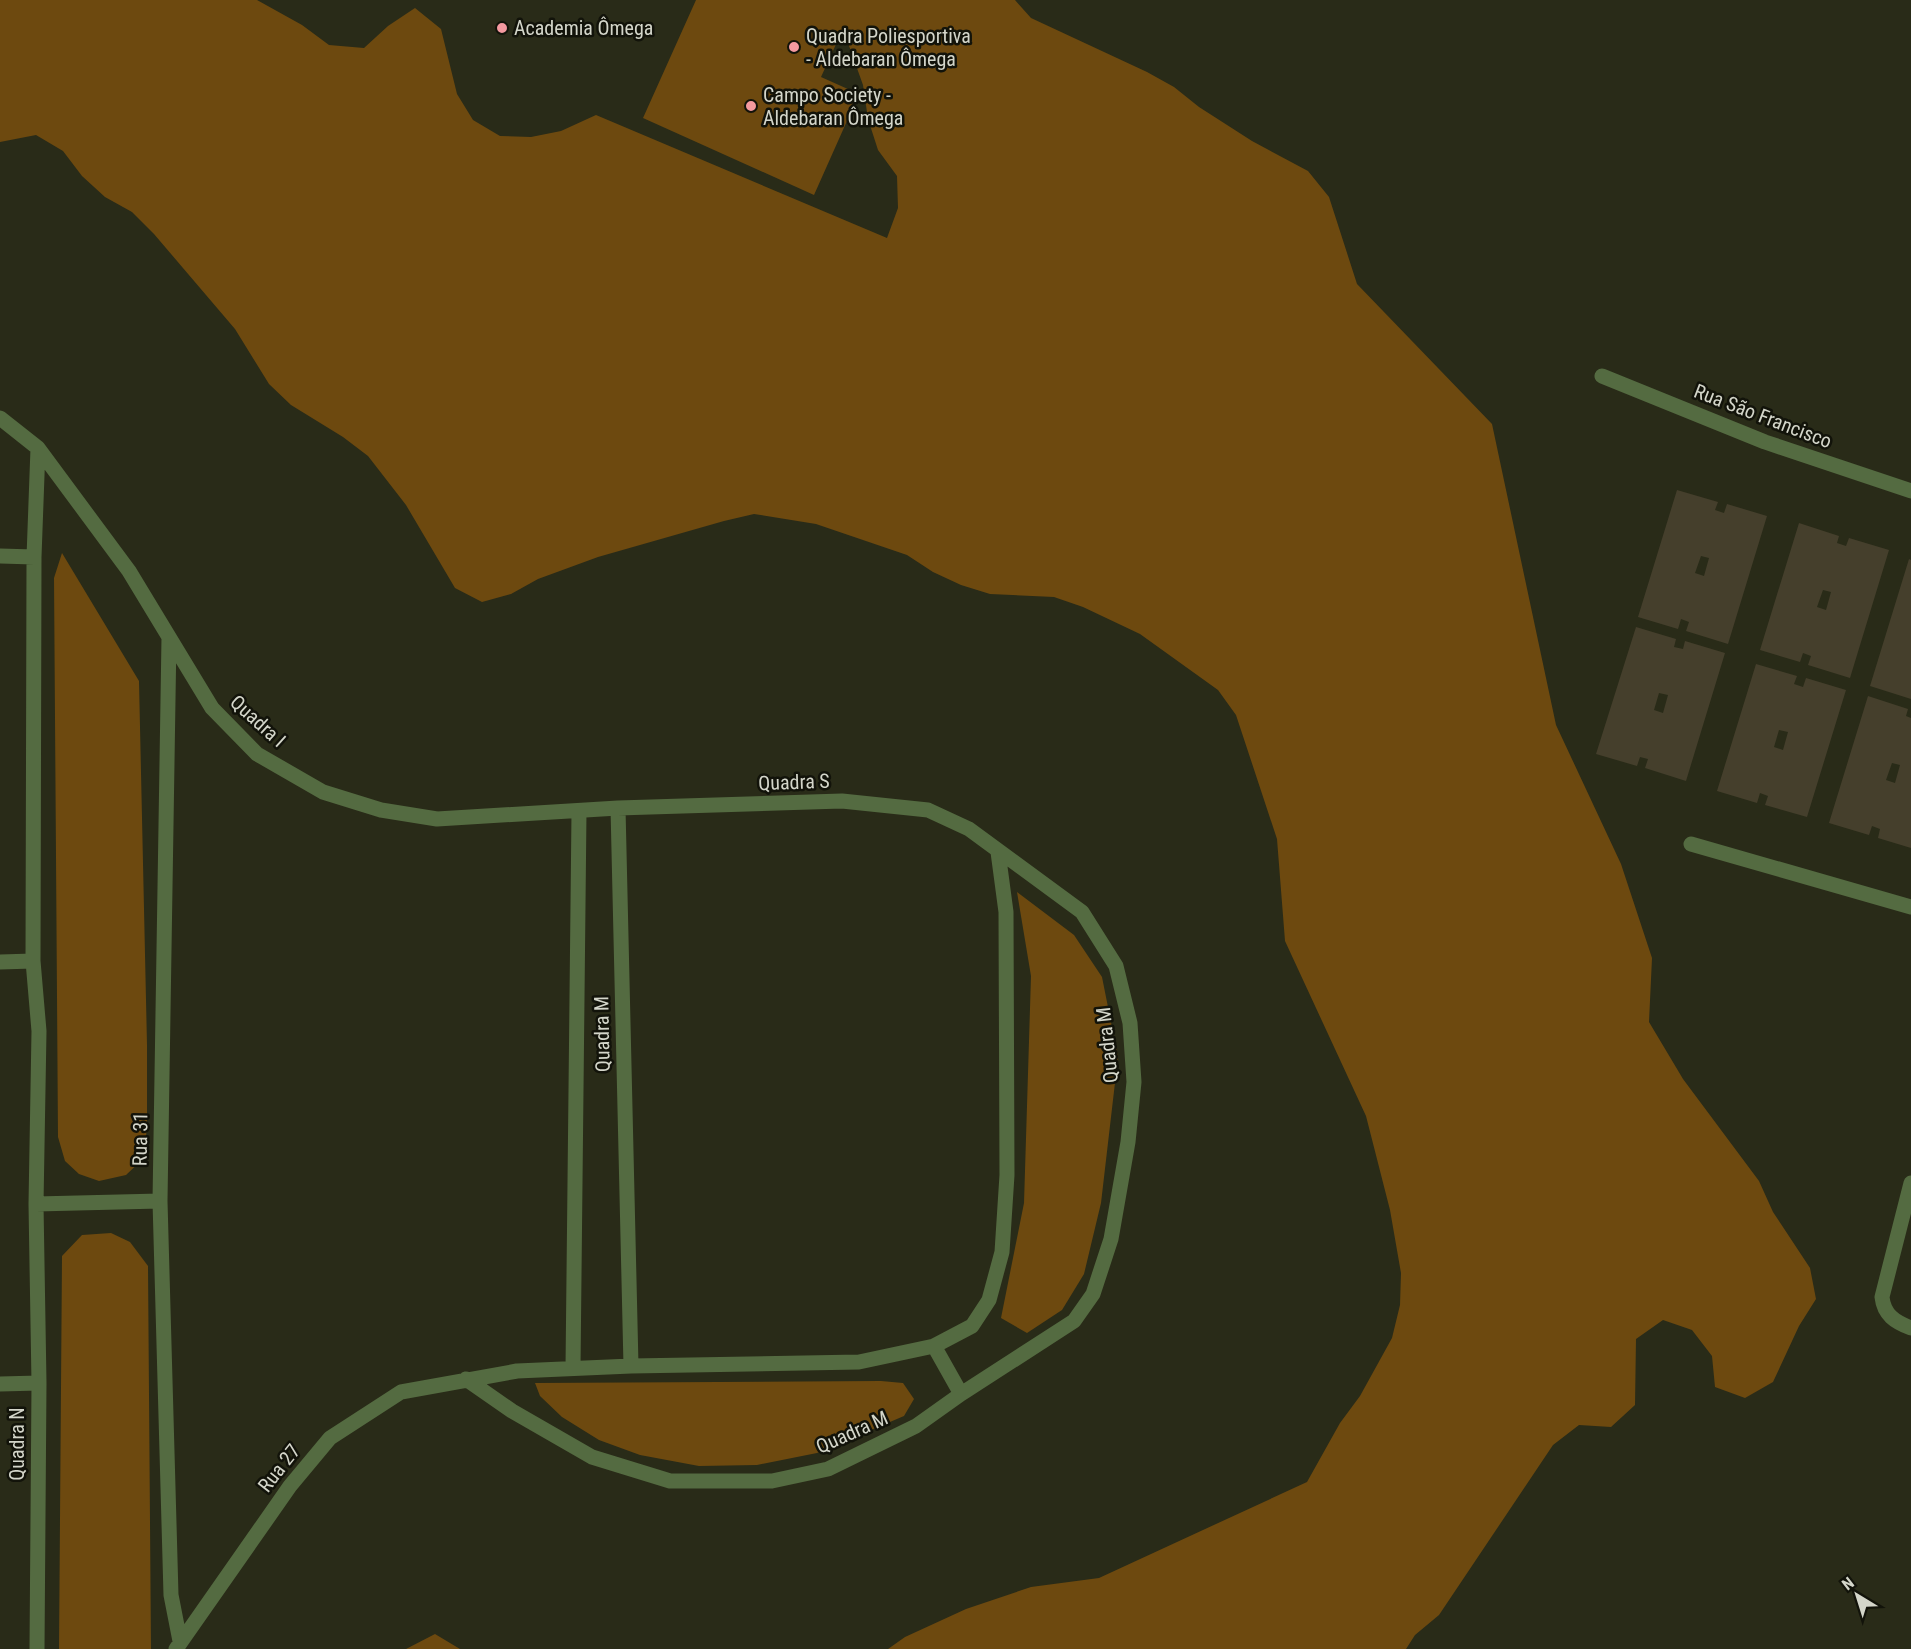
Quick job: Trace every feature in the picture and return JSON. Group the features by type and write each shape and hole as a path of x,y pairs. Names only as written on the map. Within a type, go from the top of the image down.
{"street":[{"name":"Rua São Francisco","path":"1602,376 1765,442 1911,491"},
{"name":"Quadra I","path":"0,418 38,448 129,571 212,708 257,754 322,792 381,810 437,819 579,812"},
{"path":"0,1384 39,1383 36,1204 39,1030 33,961 34,556 38,448"},
{"path":"0,556 34,556"},
{"name":"Rua 31","path":"169,636 160,1201 171,1595 178,1645"},
{"name":"Quadra S","path":"579,812 618,808 842,801 928,810 969,830 998,852"},
{"name":"Quadra M","path":"618,808 631,1366"},
{"name":"Quadra M","path":"573,1368 579,812"},
{"path":"1691,844 1911,907"},
{"path":"466,1380 517,1371 573,1368 860,1362 934,1347 972,1326 989,1300 1002,1252 1007,1175 1006,912 998,852"},
{"name":"Quadra M","path":"466,1380 513,1411 592,1457 670,1481 772,1481 828,1469 916,1426 1074,1321 1093,1294 1111,1239 1128,1142 1134,1082 1130,1023 1116,966 1082,912 998,852"},
{"path":"0,962 33,961"},
{"path":"1911,1183 1882,1298 1883,1307 1888,1315 1894,1321 1911,1328"},
{"path":"36,1204 160,1201"},
{"path":"934,1347 961,1394"},
{"name":"Rua 27","path":"178,1645 290,1485 330,1438 401,1392 466,1380"},
{"name":"Quadra N","path":"37,1649 39,1383"}],"shaded area":[{"path":"0,0 257,0 302,25 329,45 364,48 388,26 415,8 441,29 457,94 473,120 500,136 531,137 561,131 596,115 887,238 898,208 897,176 878,150 868,119 863,85 843,29 821,77 859,94 814,195 643,118 696,0 1015,0 1031,18 1147,72 1174,87 1199,107 1252,141 1308,171 1329,197 1357,284 1492,424 1556,725 1621,864 1652,958 1649,1022 1683,1079 1759,1181 1773,1212 1810,1268 1816,1299 1799,1326 1773,1382 1745,1398 1715,1387 1712,1356 1692,1330 1663,1320 1636,1339 1635,1405 1611,1427 1579,1425 1553,1445 1439,1615 1415,1635 1406,1649 888,1649 905,1637 966,1609 1031,1587 1099,1578 1307,1482 1340,1423 1360,1396 1392,1338 1400,1305 1401,1273 1390,1210 1366,1116 1285,941 1277,839 1236,715 1218,690 1140,634 1083,607 1054,597 990,594 961,585 933,572 907,555 816,524 754,514 598,557 538,579 511,594 482,602 455,588 406,505 368,456 343,437 291,405 269,384 235,329 154,234 132,212 105,197 82,176 63,151 36,135 0,142"},
{"path":"62,553 139,681 147,1126 144,1158 126,1175 99,1181 79,1174 65,1161 58,1137 54,578"},
{"path":"1017,892 1074,935 1102,977 1118,1057 1101,1203 1084,1274 1062,1310 1027,1333 1001,1318 1024,1203 1031,976"},
{"path":"111,1233 130,1242 148,1266 151,1649 59,1649 62,1256 82,1235"},
{"path":"881,1381 903,1383 914,1399 904,1416 817,1453 757,1465 699,1466 640,1455 599,1440 562,1417 540,1396 535,1383"},
{"path":"435,1634 460,1649 406,1649"}],"building":[{"path":"1677,490 1718,502 1715,510 1724,513 1727,504 1767,516 1728,644 1686,631 1689,622 1681,619 1678,629 1638,617","holes":["1701,556 1709,558 1704,576 1695,573"]},
{"path":"1799,523 1839,536 1837,543 1846,546 1849,538 1889,550 1850,678 1808,665 1811,656 1803,653 1800,662 1760,650","holes":["1823,590 1831,592 1826,610 1817,607"]},
{"path":"1909,559 1911,560 1911,699 1870,686"},
{"path":"1636,627 1676,639 1674,647 1683,649 1685,641 1725,653 1686,781 1645,768 1648,759 1640,757 1637,766 1596,754","holes":["1659,693 1668,695 1663,713 1654,710"]},
{"path":"1756,664 1797,676 1794,684 1803,687 1806,678 1846,690 1807,817 1765,805 1768,796 1760,793 1757,803 1717,791","holes":["1779,730 1788,732 1783,750 1774,747"]},
{"path":"1868,696 1908,709 1906,716 1911,718 1911,848 1878,838 1880,829 1872,826 1869,835 1829,823","holes":["1892,763 1900,765 1895,783 1886,780"]}],"place":[{"name":"Academia Ômega","path":"502,28"},
{"name":"Quadra Poliesportiva - Aldebaran Ômega","path":"794,47"},
{"name":"Campo Society - Aldebaran Ômega","path":"751,106"}]}
